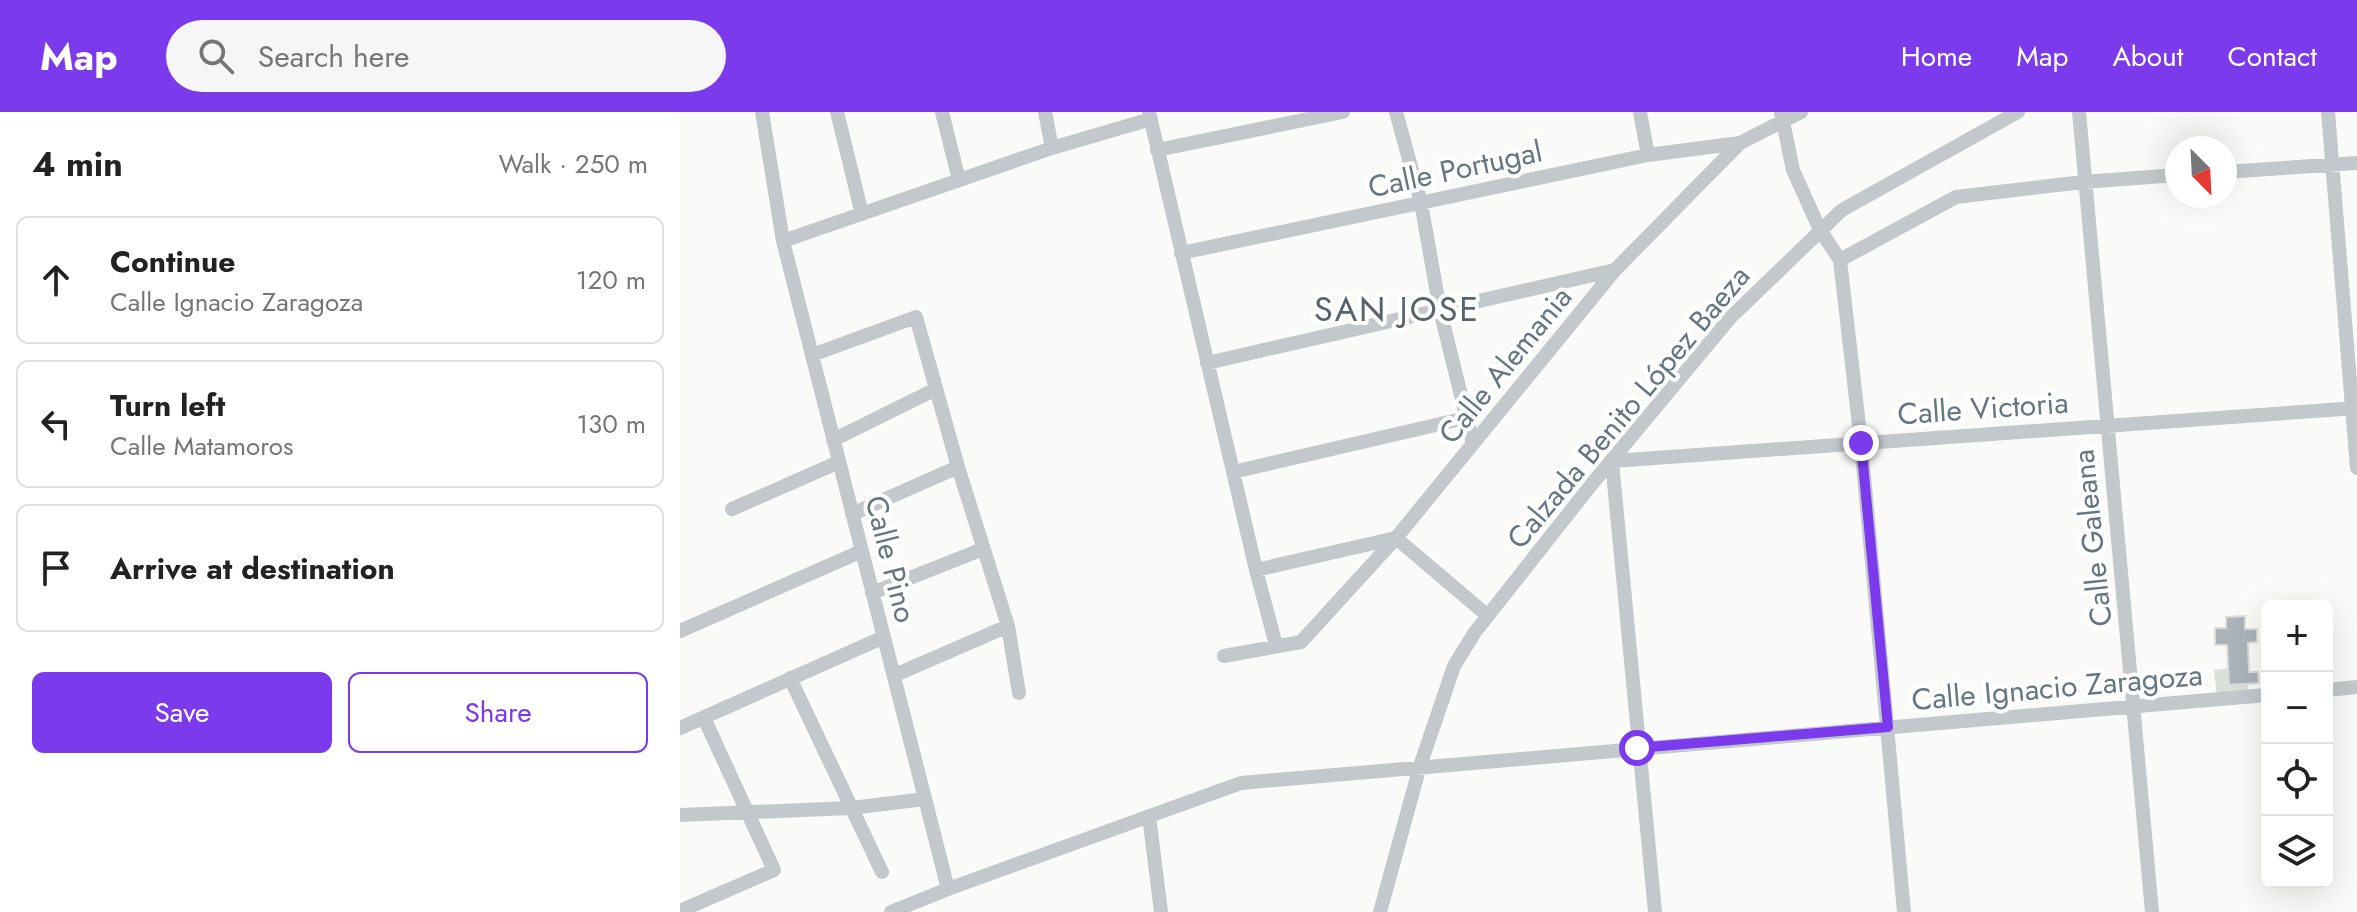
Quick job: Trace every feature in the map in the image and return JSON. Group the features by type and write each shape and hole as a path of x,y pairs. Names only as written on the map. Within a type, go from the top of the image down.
{"street":[{"name":"Calle Pino","path":"762,112 783,241 948,889"},
{"path":"837,112 862,214"},
{"path":"942,112 959,180"},
{"path":"1045,112 1052,148"},
{"path":"1157,150 1286,118 1343,112"},
{"path":"1396,112 1421,203 1440,310 1473,444"},
{"path":"1640,112 1648,155"},
{"name":"Calle Alemania","path":"1224,656 1301,642 1396,538 1615,270 1740,143 1782,116 1801,112"},
{"name":"Calzada Benito López Baeza","path":"1380,912 1420,766 1454,666 1488,616 1591,485 1730,318 1842,210 2018,112"},
{"name":"Calle Galeana","path":"2079,112 2152,912"},
{"path":"2328,112 2357,468"},
{"path":"783,241 1150,115 1276,645"},
{"path":"1782,116 1793,170 1820,230 1840,260 1861,443 1904,912"},
{"name":"Calle Portugal","path":"1181,253 1648,155 1740,143"},
{"path":"2237,171 2357,163"},
{"path":"1840,260 1956,197 2165,176"},
{"path":"1207,363 1615,270"},
{"path":"812,355 916,317 958,467 1008,626 1019,693"},
{"path":"833,440 936,389"},
{"name":"Calle Victoria","path":"1612,461 2354,408"},
{"path":"1233,472 1466,418"},
{"path":"1612,461 1655,912"},
{"path":"732,509 839,462"},
{"path":"852,514 958,467"},
{"path":"1256,570 1396,538 1488,616"},
{"path":"872,593 983,549"},
{"path":"680,631 862,551"},
{"path":"895,675 1008,626"},
{"path":"680,728 884,637"},
{"path":"790,678 882,872"},
{"path":"2333,689 2357,687"},
{"name":"Calle Ignacio Zaragoza","path":"891,912 1241,783 2261,695"},
{"path":"680,911 774,870 704,718"},
{"path":"680,815 851,808 925,799"},
{"path":"1149,816 1161,912"}],"shaded area":[{"path":"2249,666 2248,695 2217,696 2214,670"}],"building":[{"path":"2245,616 2245,629 2257,629 2257,642 2248,643 2249,672 2258,672 2259,683 2229,685 2227,645 2215,645 2215,628 2226,628 2226,617"}],"district":[{"name":"SAN JOSE","path":"1397,309"}],"route":[{"path":"1637,748 1888,727 1861,443"}]}
